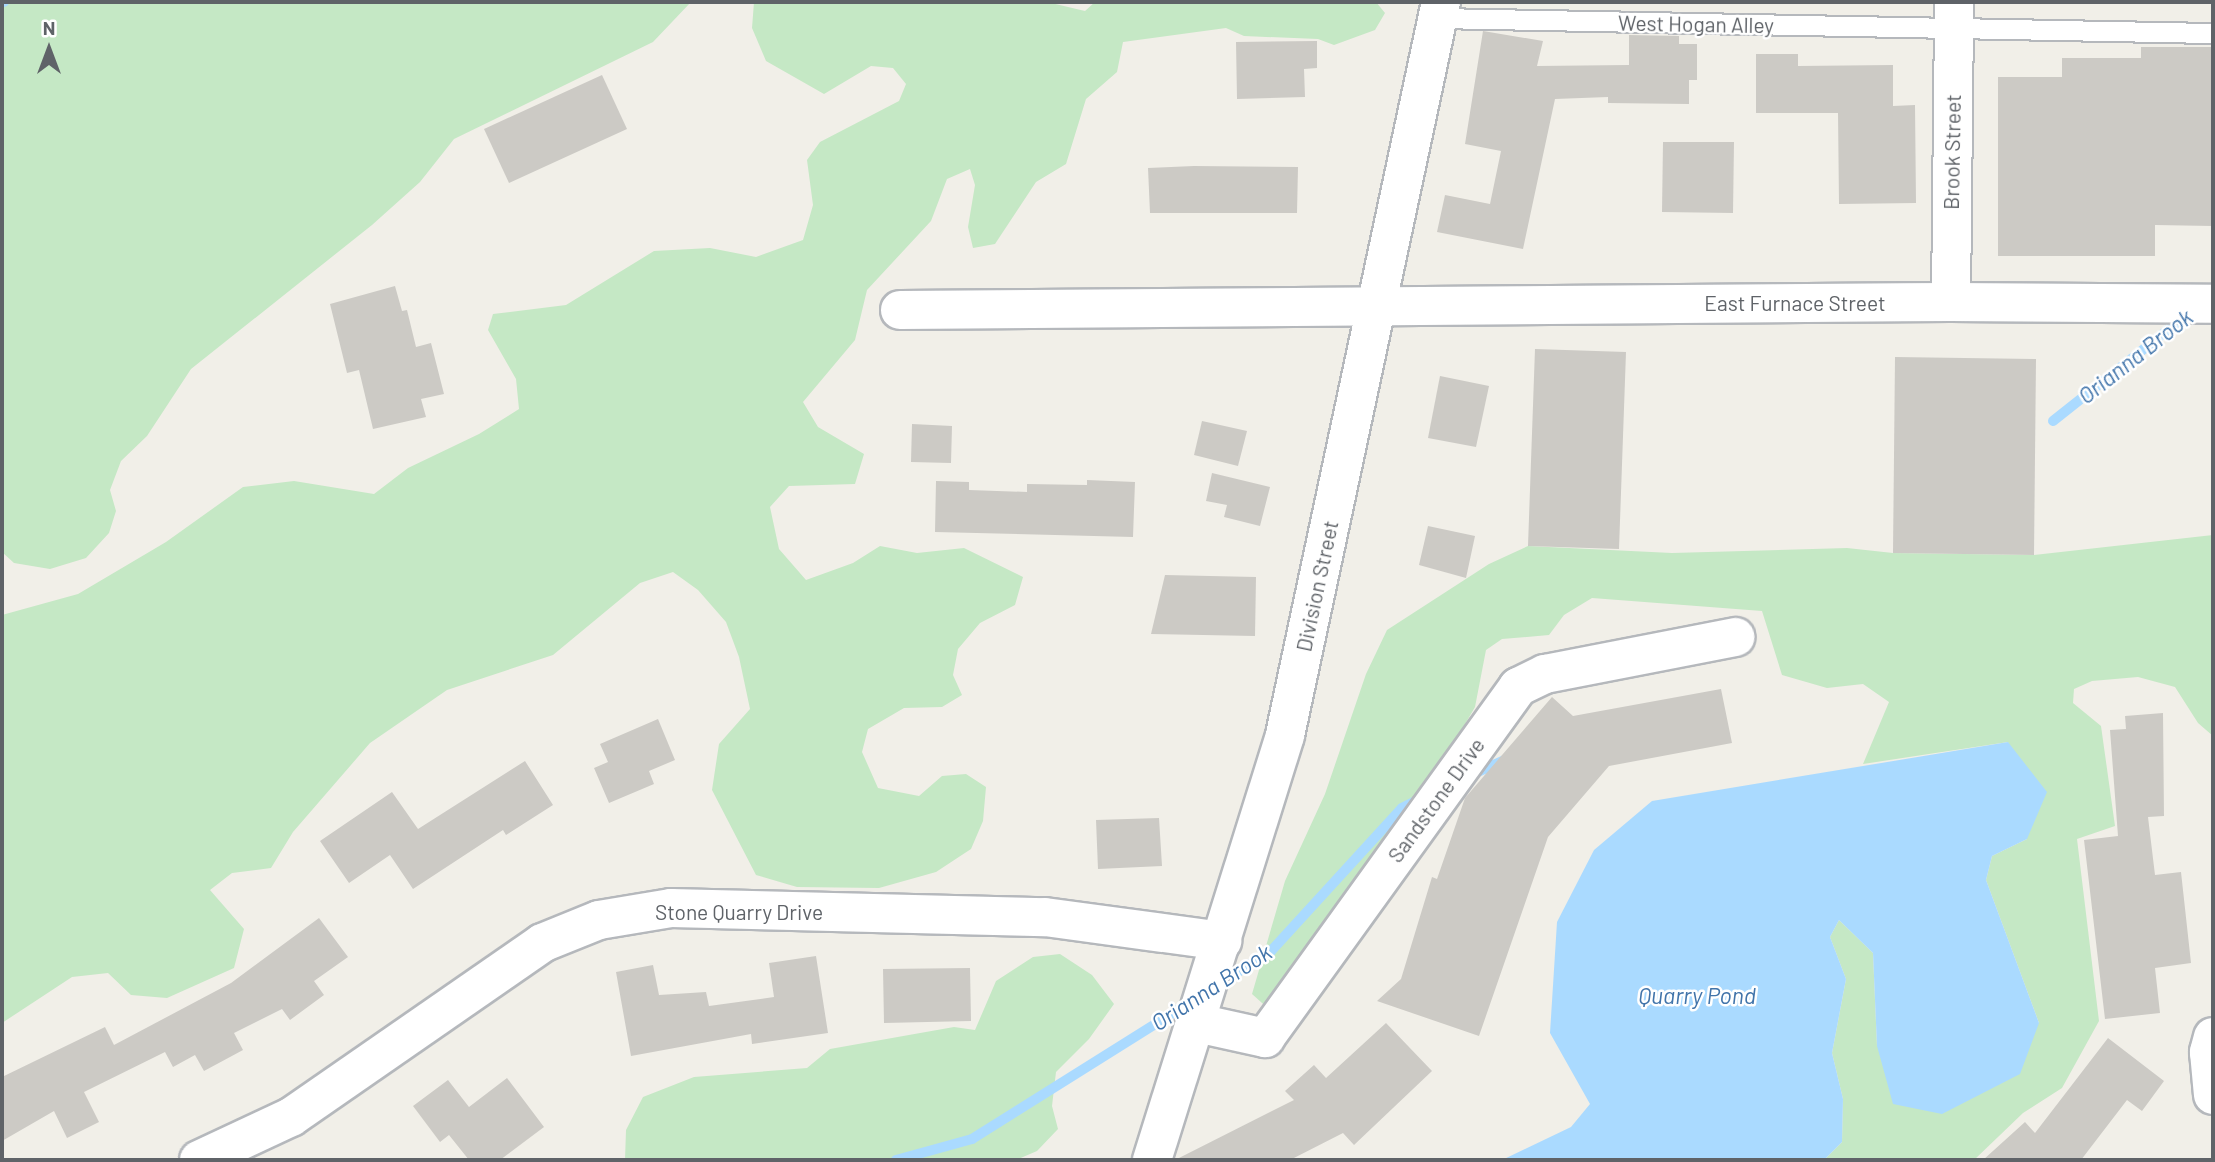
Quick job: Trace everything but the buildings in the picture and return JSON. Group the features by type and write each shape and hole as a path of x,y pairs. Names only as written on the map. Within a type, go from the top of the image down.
{"street":[{"name":"Division Street","path":"1152,1160 1197,1023 1284,735 1439,10"},
{"name":"Brook Street","path":"1951,302 1954,16"},
{"name":"East Furnace Street","path":"900,310 1951,302 2213,304"},
{"name":"Sandstone Drive","path":"1197,1023 1265,1038 1518,687 1545,674 1735,637"},
{"name":"Stone Quarry Drive","path":"199,1160 291,1117 542,943 599,920 671,908 1045,917 1222,942"},
{"path":"2213,1037 2208,1052 2213,1095"}],"lane":[{"name":"West Hogan Alley","path":"1439,10 1954,16 2213,33"}],"green space":[{"path":"2,2 691,2 653,42 454,139 420,182 372,225 191,369 147,436 121,461 110,490 116,511 109,533 86,558 50,569 14,563 2,552"},
{"path":"754,2 1047,2 1085,11 1095,2 1376,2 1385,13 1375,30 1334,45 1318,39 1244,36 1226,28 1123,42 1117,72 1086,99 1066,164 1036,182 995,244 973,248 968,227 975,185 970,169 947,179 931,221 867,290 855,340 803,402 818,427 864,454 855,484 789,486 770,507 779,549 806,580 853,563 880,546 917,553 964,548 1023,577 1015,605 980,623 958,649 953,675 962,695 942,707 904,708 868,729 862,752 878,788 919,796 942,776 966,774 986,787 983,821 971,849 936,872 879,888 797,887 756,875 712,790 719,744 750,709 739,657 726,622 698,590 673,572 640,583 553,655 447,690 370,743 293,832 271,868 232,873 210,890 244,929 234,968 167,998 131,995 108,973 72,977 2,1023 2,615 78,594 166,542 243,487 294,481 374,494 408,468 479,434 519,409 516,379 488,330 493,314 566,305 654,251 710,248 756,257 803,240 813,205 807,160 820,142 899,101 906,84 893,68 871,66 824,94 766,61 752,28"},
{"path":"2213,535 2213,736 2198,723 2175,687 2138,677 2092,681 2074,689 2073,703 2101,726 2115,826 2077,839 2099,1021 2062,1088 2023,1113 1974,1160 1824,1160 1842,1142 1843,1099 1832,1053 1846,979 1830,937 1839,920 1873,953 1877,1046 2039,1023 1986,880 1992,856 2027,839 2008,742 1863,764 1889,702 1863,684 1827,688 1782,675 1762,611 1592,598 1564,615 1549,635 1502,639 1486,650 1475,707 1447,755 1271,1011 1252,994 1285,881 1325,794 1366,674 1387,630 1489,564 1528,546 1672,553 1847,548 1893,553 2034,555"},
{"path":"1060,954 1092,975 1114,1004 1089,1039 1056,1072 1052,1106 1058,1129 1037,1151 1016,1160 625,1160 626,1130 643,1097 694,1077 807,1068 830,1049 954,1027 975,1030 996,981 1033,957"}],"water":[{"name":"Quarry Pond","path":"2008,742 2047,792 2027,839 1992,856 1986,880 2039,1023 2020,1074 1942,1114 1893,1104 1877,1046 1873,953 1839,920 1830,937 1846,979 1832,1053 1843,1099 1842,1142 1824,1160 1502,1160 1571,1127 1590,1104 1550,1033 1557,922 1594,850 1652,801"}],"waterway":[{"name":"Orianna Brook","path":"2053,421 2188,314"},
{"name":"Orianna Brook","path":"1471,775 1504,760"},
{"name":"Orianna Brook","path":"1219,984 1271,951 1402,808 1422,798"},
{"name":"Orianna Brook","path":"896,1160 972,1139 1190,1002"}]}
